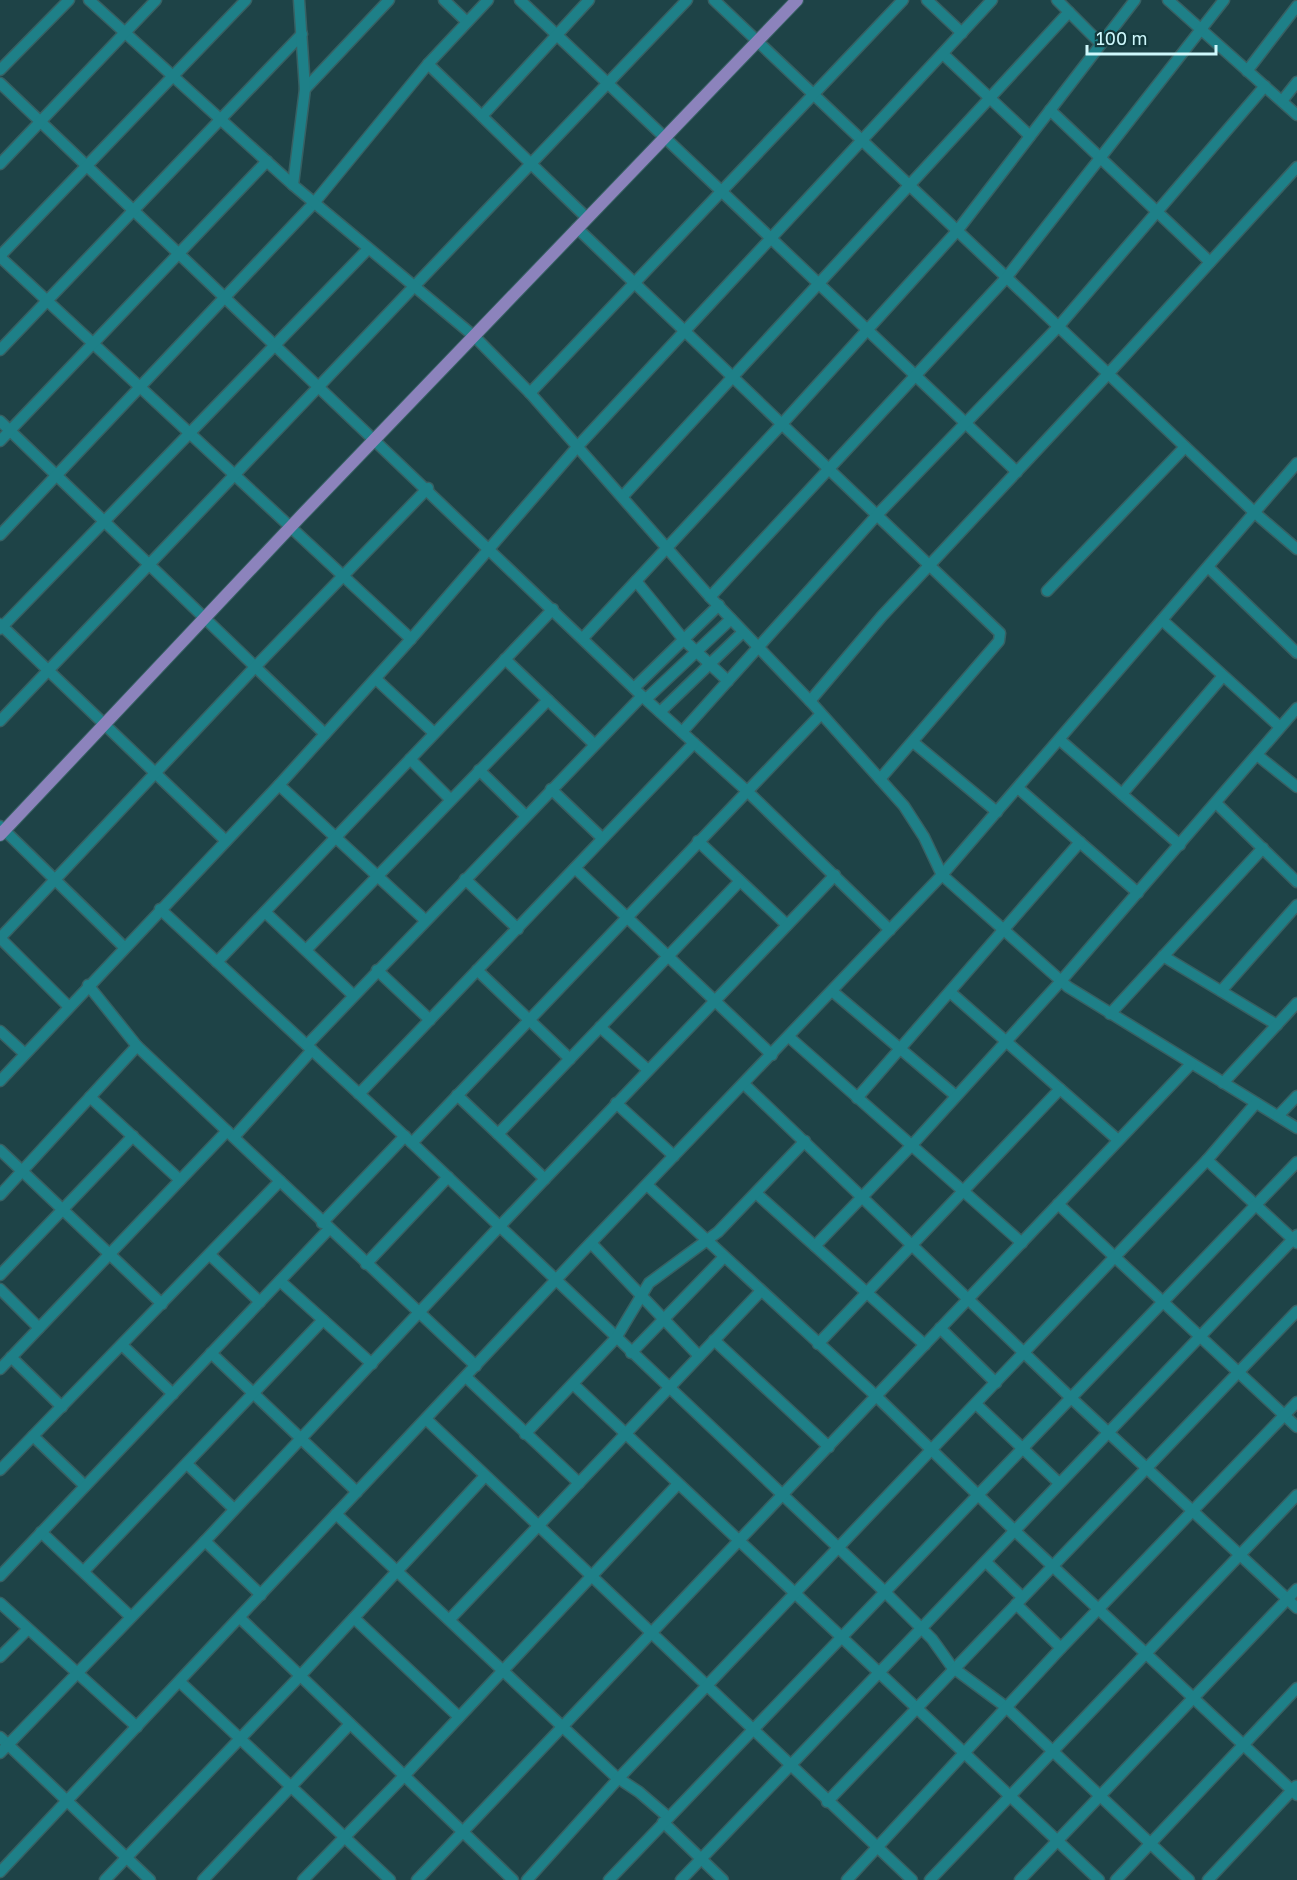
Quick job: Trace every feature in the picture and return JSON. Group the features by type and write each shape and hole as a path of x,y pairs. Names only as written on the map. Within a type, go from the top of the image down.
{"main road":[{"path":"2,830 797,0"}],"street":[{"path":"0,70 69,0"},
{"path":"89,0 314,203 474,337 530,393 710,597 810,701 880,779 916,823 942,875 1002,931 1061,981 1110,1014 1297,1128"},
{"path":"0,164 156,0"},
{"path":"246,0 0,257 411,639"},
{"path":"293,184 305,88 299,0"},
{"path":"305,88 389,0"},
{"path":"444,0 467,22"},
{"path":"0,535 314,203 428,64 488,0"},
{"path":"520,0 666,136 1017,472"},
{"path":"482,116 590,0"},
{"path":"0,721 321,387 687,0"},
{"path":"714,0 1255,513 1297,549"},
{"path":"530,393 903,0"},
{"path":"927,0 962,33"},
{"path":"0,1081 68,1006 279,785 489,551 578,446 992,0"},
{"path":"1057,0 1101,44"},
{"path":"583,638 957,231 1135,0"},
{"path":"1168,0 1297,115"},
{"path":"710,597 1006,278 1224,0"},
{"path":"1248,71 1297,6"},
{"path":"622,496 1069,12"},
{"path":"0,350 221,121 302,33"},
{"path":"943,54 1030,136"},
{"path":"428,64 587,218"},
{"path":"1282,101 1297,82"},
{"path":"0,83 86,167 428,488 489,551 747,791 890,930"},
{"path":"682,732 877,515 1058,327 1264,86"},
{"path":"1050,110 1210,262"},
{"path":"0,441 267,161"},
{"path":"810,701 882,616 1297,167"},
{"path":"577,228 731,378 998,629 1000,637 880,779"},
{"path":"225,841 106,723 1,626 368,249"},
{"path":"0,421 325,734"},
{"path":"1047,591 1185,447"},
{"path":"0,1872 591,1243 942,875 1297,463"},
{"path":"68,1006 0,938 256,666 428,488"},
{"path":"1208,567 1297,653"},
{"path":"636,581 684,640 728,681"},
{"path":"0,1369 180,1180 231,1134 309,1048 353,995 641,694 684,640 719,605"},
{"path":"217,962 553,609"},
{"path":"641,694 696,652 731,619"},
{"path":"1162,620 1280,727"},
{"path":"660,712 743,632"},
{"path":"505,659 594,744"},
{"path":"1122,794 1223,676"},
{"path":"376,679 434,733"},
{"path":"306,950 548,700"},
{"path":"815,1246 912,1145 1061,981 1297,708"},
{"path":"0,1576 280,1281 325,1226 408,1140 458,1095 626,916 821,714"},
{"path":"1060,740 1180,846"},
{"path":"913,742 997,812"},
{"path":"359,1094 694,743"},
{"path":"1257,755 1297,787"},
{"path":"410,759 450,799"},
{"path":"479,770 526,816"},
{"path":"279,785 425,921"},
{"path":"1018,788 1138,893"},
{"path":"551,789 602,838"},
{"path":"1216,803 1297,882"},
{"path":"2,830 124,947"},
{"path":"698,842 787,925"},
{"path":"857,1098 1080,842"},
{"path":"1110,1014 1263,848"},
{"path":"575,868 772,1055"},
{"path":"150,1880 3,1745 205,1541 616,1103 835,875"},
{"path":"465,879 518,928"},
{"path":"498,1134 740,881"},
{"path":"1221,991 1297,905"},
{"path":"160,909 448,1177 885,1592 921,1627 955,1670 971,1679 1006,1707 1189,1880"},
{"path":"265,912 353,995"},
{"path":"1163,956 1277,1025"},
{"path":"377,970 430,1020"},
{"path":"477,970 570,1059"},
{"path":"88,986 137,1046 325,1226 476,1366"},
{"path":"832,991 956,1096"},
{"path":"950,992 1118,1140"},
{"path":"1222,1083 1297,1003"},
{"path":"600,1027 648,1070"},
{"path":"0,1031 25,1054"},
{"path":"789,1037 1022,1243"},
{"path":"0,1195 137,1046"},
{"path":"417,1880 1191,1064"},
{"path":"744,1084 1070,1397 1297,1608"},
{"path":"818,1344 1060,1089"},
{"path":"458,1095 545,1179"},
{"path":"1278,1116 1297,1096"},
{"path":"90,1097 180,1180"},
{"path":"616,1103 674,1156"},
{"path":"527,1880 618,1779 1025,1354 1207,1160 1256,1103"},
{"path":"0,1275 133,1136"},
{"path":"525,1434 616,1338 640,1295 659,1273 707,1242 757,1194 805,1141"},
{"path":"0,1150 162,1304"},
{"path":"681,1880 921,1627 986,1562 1107,1432 1296,1240 1207,1160"},
{"path":"609,1880 1297,1162"},
{"path":"366,1264 448,1177"},
{"path":"0,1470 280,1181"},
{"path":"647,1185 723,1258 876,1396 1015,1531 1244,1746 1296,1790 1208,1880"},
{"path":"757,1194 925,1345"},
{"path":"1058,1204 1297,1427"},
{"path":"591,1243 699,1356"},
{"path":"210,1255 260,1302"},
{"path":"632,1353 723,1258"},
{"path":"280,1281 372,1364"},
{"path":"0,1289 39,1328"},
{"path":"450,1619 760,1292"},
{"path":"827,1802 1297,1311"},
{"path":"84,1571 324,1320"},
{"path":"940,1328 996,1383"},
{"path":"714,1340 829,1447"},
{"path":"122,1346 173,1394"},
{"path":"211,1353 357,1492"},
{"path":"11,1357 62,1407"},
{"path":"466,1377 579,1483"},
{"path":"573,1384 1099,1880"},
{"path":"847,1880 1061,1648 1297,1402"},
{"path":"976,1404 1059,1483"},
{"path":"426,1419 537,1527 912,1880"},
{"path":"33,1436 85,1486"},
{"path":"187,1464 234,1509"},
{"path":"105,1880 399,1571 485,1476"},
{"path":"303,1880 404,1776 678,1484"},
{"path":"930,1880 1055,1752 1297,1495"},
{"path":"336,1514 618,1779 639,1792 723,1880"},
{"path":"41,1532 131,1617"},
{"path":"205,1541 261,1595"},
{"path":"986,1562 1061,1648"},
{"path":"1020,1880 1297,1589"},
{"path":"0,1603 137,1727"},
{"path":"240,1618 513,1880"},
{"path":"354,1618 459,1717"},
{"path":"0,1657 28,1629"},
{"path":"180,1682 390,1880"},
{"path":"1116,1880 1297,1688"},
{"path":"204,1880 350,1724"}]}
